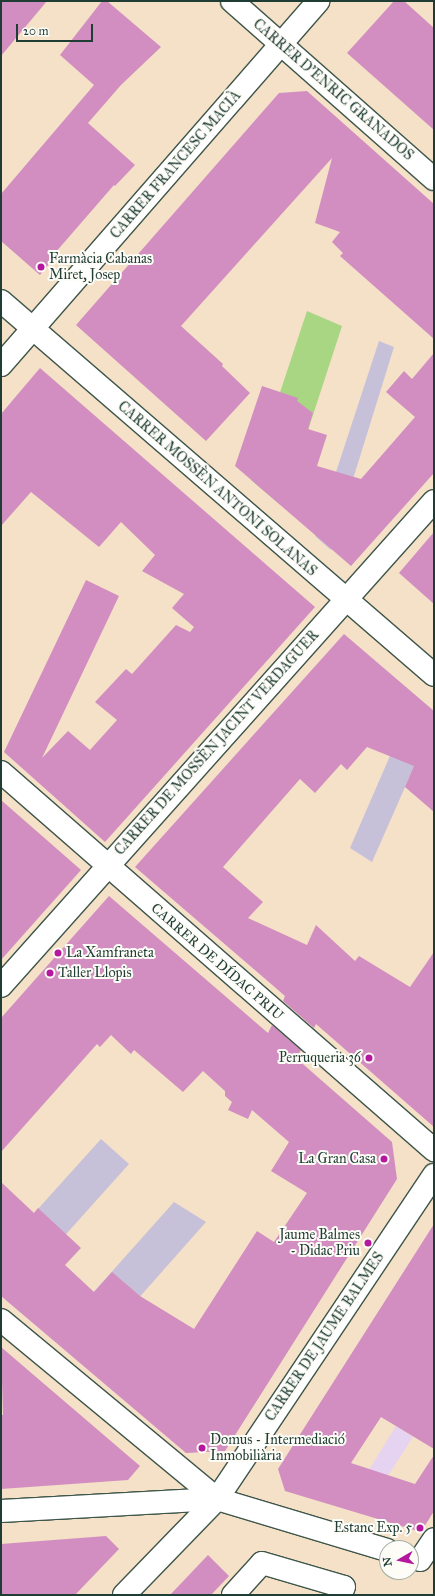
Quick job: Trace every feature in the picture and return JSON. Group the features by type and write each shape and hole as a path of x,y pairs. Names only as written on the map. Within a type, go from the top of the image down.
{"street":[{"name":"CARRER D'ENRIC GRANADOS","path":"232,1 434,180"},
{"name":"CARRER FRANCESC MACIÀ","path":"1,364 318,1"},
{"name":"CARRER MOSSÈN ANTONI SOLANAS","path":"1,301 345,600 434,675"},
{"name":"CARRER DE MOSSÈN JACINT VERDAGUER","path":"1,986 106,866 434,501"},
{"name":"CARRER DE DÍDAC PRIU","path":"1,772 106,866 434,1150"},
{"name":"CARRER DE JAUME BALMES","path":"124,1595 217,1499 434,1175"},
{"path":"1,1320 217,1499"},
{"path":"1,1511 217,1499 379,1548"},
{"path":"422,1561 434,1538"},
{"path":"233,1595 262,1563 349,1592"}],"shaded area":[{"path":"379,341 394,347 331,550 315,536"},
{"path":"416,696 434,712 413,769 372,862 350,848"},
{"path":"101,1139 129,1164 7,1300 1,1250"},
{"path":"174,1202 206,1222 129,1309 91,1295"},
{"path":"396,1426 413,1437 363,1514 364,1478"}],"green space":[{"path":"307,311 342,326 283,507 251,480"}],"building":[{"path":"1,1 47,1 1,56"},
{"path":"102,1 107,1 161,47 121,85 88,123 135,165 115,186 114,185 55,253 57,254 40,275 1,241 1,194 94,85 60,55"},
{"path":"394,1 404,1 434,28 434,130 347,53"},
{"path":"307,91 434,204 434,339 340,256 343,253 332,242 340,232 315,223 332,158 181,326 223,364 222,366 250,393 206,441 76,325 279,93"},
{"path":"434,353 434,473 351,566 235,466 262,386 298,398 297,401 313,413 308,429 327,435 317,466 361,479 415,417 386,392 404,371 412,379"},
{"path":"40,368 315,607 105,842 4,752 86,580 119,596 42,758 68,731 90,750 117,720 95,702 126,669 132,674 176,625 190,632 194,627 172,608 184,594 142,571 155,555 121,522 99,547 31,492 1,526 1,414"},
{"path":"434,532 434,604 399,573"},
{"path":"344,634 434,711 434,812 405,787 414,766 367,747 347,770 341,764 315,793 300,779 223,867 263,902 248,918 307,945 316,925 355,961 359,956 410,987 434,952 434,1127 316,1024 314,1028 283,1001 285,996 135,867"},
{"path":"1,800 81,870 1,960"},
{"path":"109,896 268,1033 272,1025 301,1050 296,1058 392,1142 397,1179 225,1451 186,1453 1,1296 1,1182 34,1213 38,1208 81,1248 65,1265 94,1292 112,1272 140,1296 194,1329 257,1231 274,1242 307,1193 271,1171 289,1142 252,1110 248,1119 228,1110 232,1102 225,1096 225,1091 203,1071 183,1092 134,1050 131,1054 111,1035 100,1047 97,1044 1,1152 1,1018"},
{"path":"434,1224 434,1449 381,1417 351,1463 415,1484 434,1455 434,1511 421,1532 285,1491 278,1469"},
{"path":"1,1347 140,1466 128,1480 1,1489 1,1415 3,1415"},
{"path":"106,1536 119,1549 75,1595 1,1595 1,1544"},
{"path":"208,1555 229,1576 211,1595 170,1595"}],"place":[{"name":"Farmàcia Cabanas Miret, Josep","path":"41,267"},
{"name":"La Xamfraneta","path":"58,953"},
{"name":"Taller Llopis","path":"50,973"},
{"name":"Perruqueria 36","path":"369,1058"},
{"name":"La Gran Casa","path":"384,1159"},
{"name":"Jaume Balmes - Didac Priu","path":"368,1243"},
{"name":"Domus - Intermediació Inmobiliària","path":"202,1448"},
{"name":"Estanc Exp. 5","path":"420,1528"}]}
